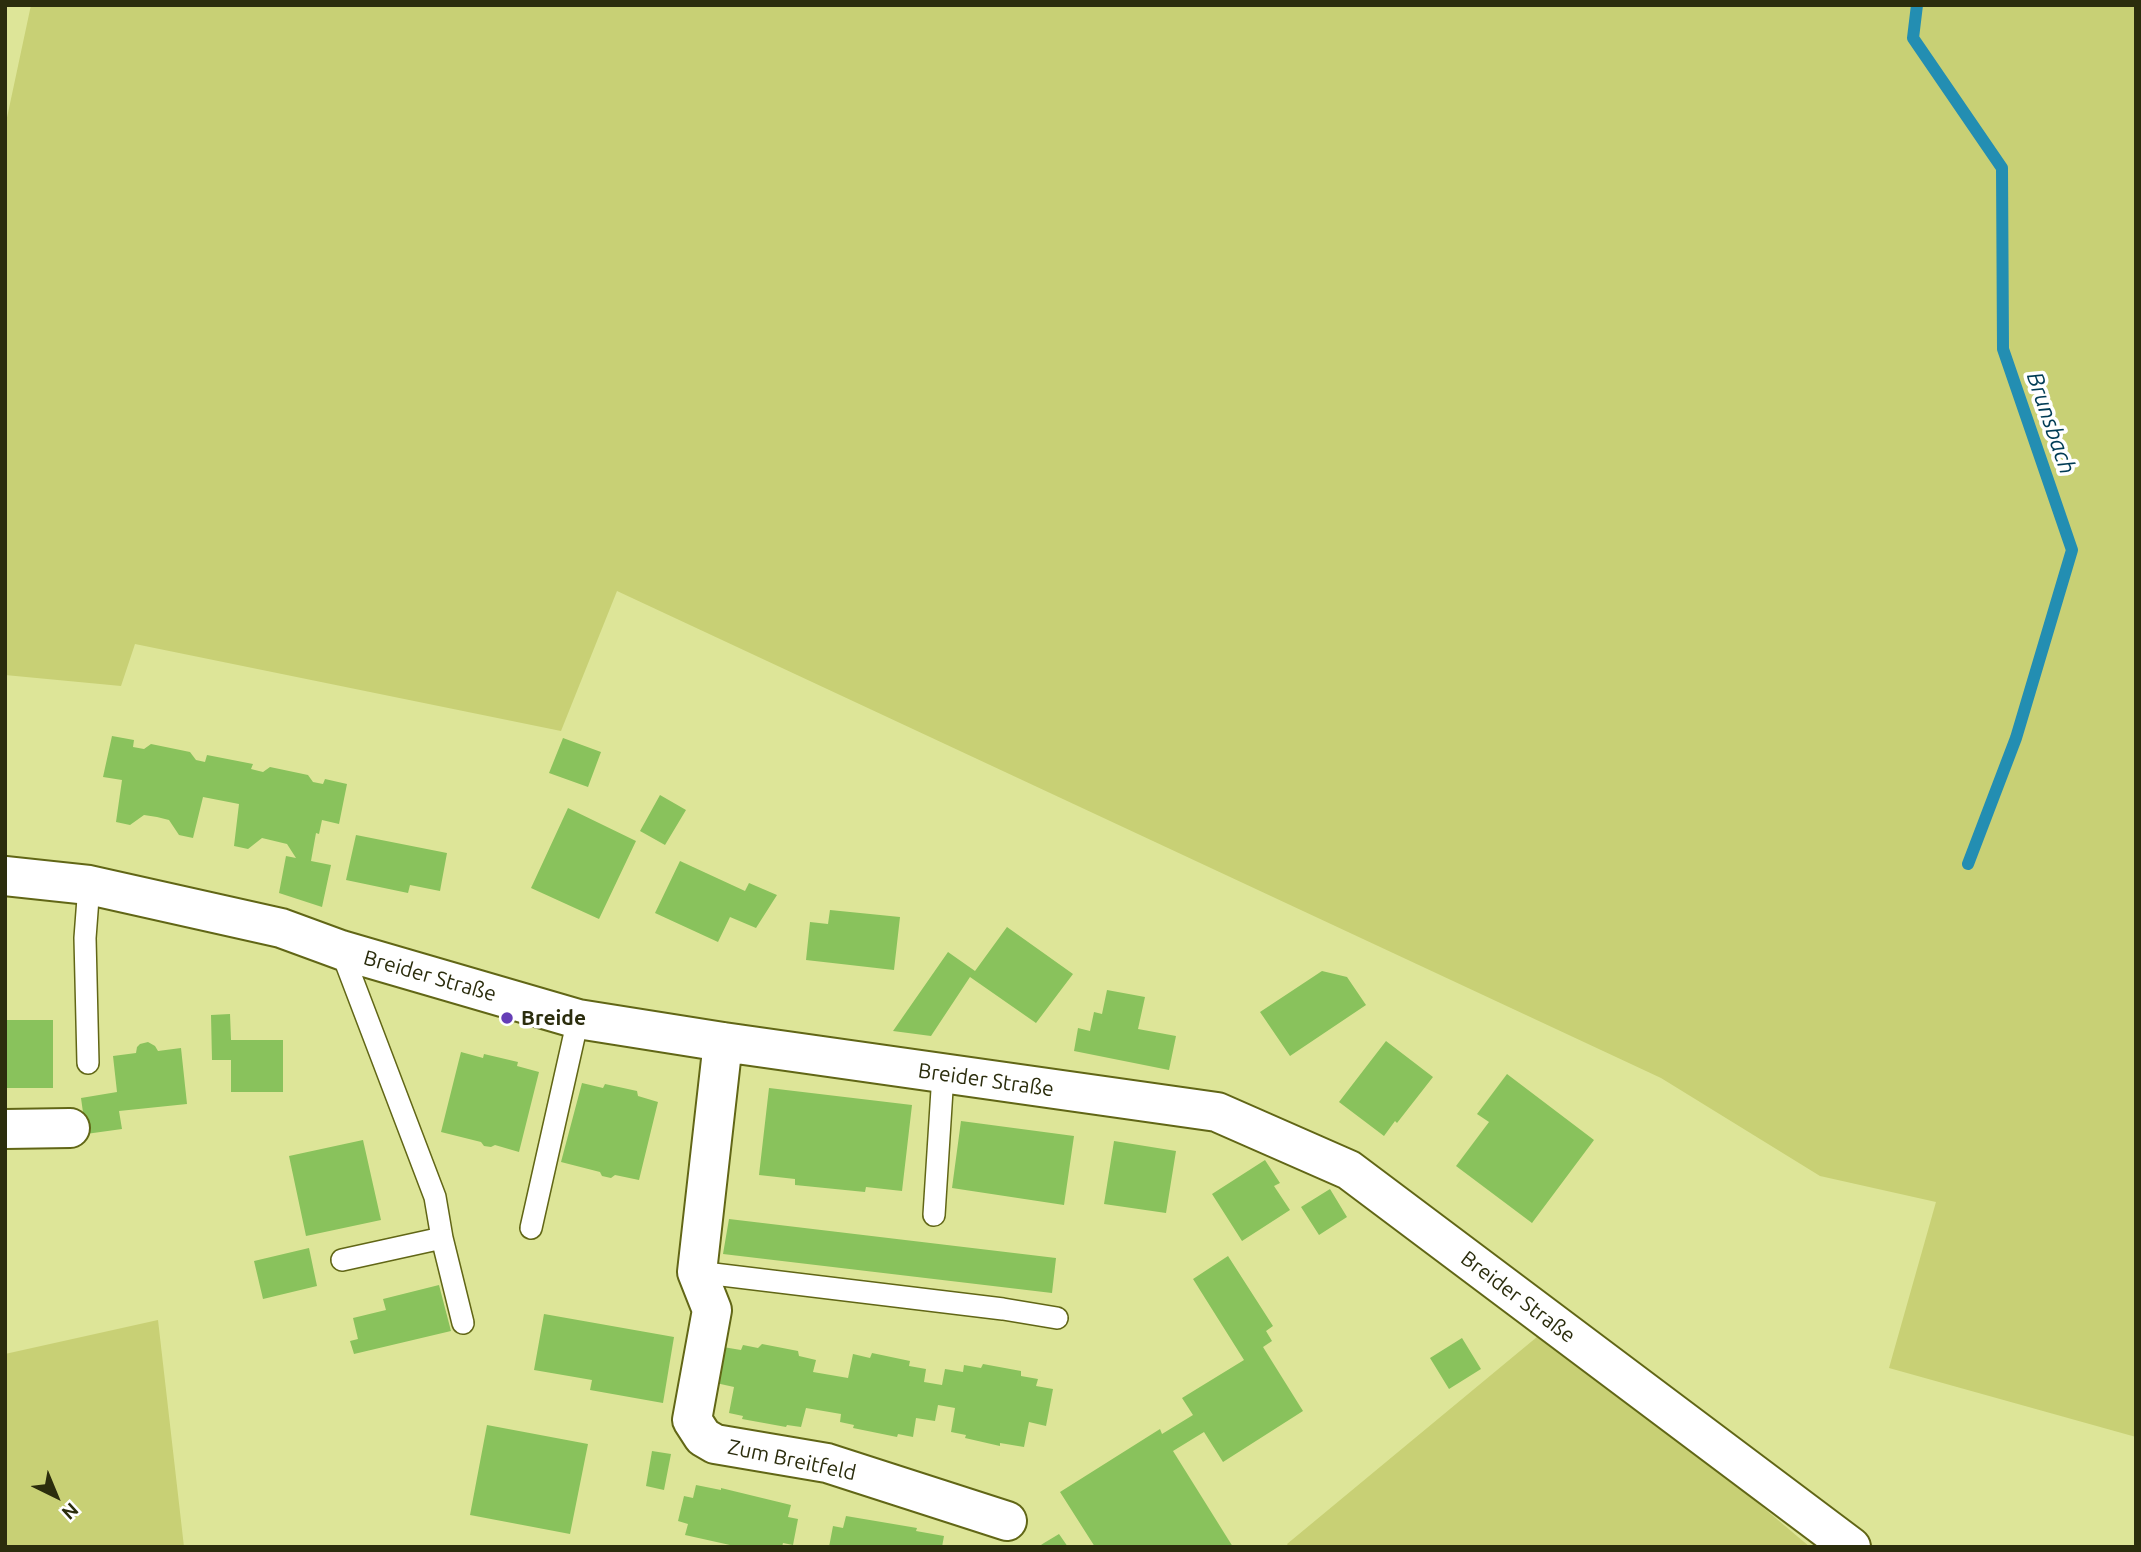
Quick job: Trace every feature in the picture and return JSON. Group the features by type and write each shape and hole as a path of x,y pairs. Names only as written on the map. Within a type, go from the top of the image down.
{"street":[{"name":"Breider Straße","path":"5,876 89,885 281,928 341,950 578,1018 723,1042 1217,1112 1349,1170 1851,1547"},
{"name":"Zum Breitfeld","path":"723,1042 697,1272 712,1310 692,1420 703,1437 715,1444 827,1463 1007,1521"},
{"path":"5,1129 70,1128"}],"lane":[{"path":"88,1063 85,938 89,885"},
{"path":"341,950 435,1197 463,1323"},
{"path":"531,1228 578,1018"},
{"path":"934,1215 943,1073"},
{"path":"342,1260 442,1238"},
{"path":"697,1272 1057,1318"}],"green space":[{"path":"31,5 2136,5 2136,1437 1889,1368 1936,1202 1820,1176 1661,1078 617,591 561,731 135,644 121,686 5,675 5,127"},
{"path":"158,1320 184,1547 5,1547 5,1354"},
{"path":"1549,1327 1810,1547 1289,1547 1287,1544"}],"building":[{"path":"112,736 134,740 133,747 144,749 151,744 190,752 196,760 205,762 207,755 253,764 251,769 263,772 270,767 308,775 313,782 323,784 325,779 347,784 339,824 322,820 319,834 316,833 311,861 331,865 322,907 279,893 286,856 296,858 287,844 262,838 248,849 234,846 239,804 203,797 193,838 179,835 169,820 157,817 144,815 130,825 116,822 122,780 103,777"},
{"path":"563,738 601,752 588,787 549,773"},
{"path":"660,795 686,810 665,845 640,831"},
{"path":"568,808 636,841 599,919 531,888"},
{"path":"356,835 447,853 440,891 410,885 408,893 346,880"},
{"path":"680,861 745,891 749,883 777,895 756,928 730,917 718,942 655,913"},
{"path":"830,910 900,917 894,970 806,960 810,922 828,924"},
{"path":"1007,927 1073,974 1036,1023 970,977 931,1036 893,1031 948,952 975,971"},
{"path":"1322,971 1347,977 1366,1005 1290,1056 1260,1012"},
{"path":"1107,990 1145,997 1138,1029 1176,1036 1169,1070 1074,1051 1078,1028 1090,1031 1094,1012 1102,1014"},
{"path":"230,1014 231,1040 283,1040 283,1092 231,1092 231,1060 212,1060 211,1015"},
{"path":"5,1020 53,1020 53,1088 5,1088"},
{"path":"1386,1041 1433,1077 1384,1136 1339,1102"},
{"path":"148,1042 158,1051 181,1048 187,1104 119,1111 122,1129 86,1134 81,1098 117,1092 113,1056 136,1053 140,1044"},
{"path":"461,1052 483,1058 484,1054 518,1062 517,1066 539,1072 519,1152 495,1145 484,1146 481,1142 441,1132"},
{"path":"1507,1074 1594,1140 1532,1223 1456,1166 1489,1122 1477,1114"},
{"path":"582,1083 603,1088 605,1084 637,1091 638,1096 658,1102 639,1180 615,1175 611,1178 602,1176 600,1172 561,1162"},
{"path":"769,1088 912,1105 902,1191 866,1187 865,1192 795,1185 795,1179 759,1175"},
{"path":"961,1121 1074,1136 1064,1205 952,1188"},
{"path":"363,1140 381,1220 306,1236 289,1156"},
{"path":"1114,1141 1176,1151 1166,1213 1104,1204"},
{"path":"1265,1160 1280,1183 1274,1186 1290,1210 1242,1241 1212,1194"},
{"path":"1330,1189 1347,1217 1319,1235 1301,1207"},
{"path":"729,1219 1056,1258 1052,1293 723,1254"},
{"path":"309,1248 317,1286 263,1299 254,1261"},
{"path":"1228,1256 1273,1326 1266,1331 1272,1341 1263,1347 1303,1411 1223,1462 1204,1432 1173,1451 1233,1547 1095,1547 1060,1492 1160,1429 1162,1434 1193,1415 1182,1398 1244,1360 1193,1279"},
{"path":"439,1285 451,1331 354,1354 350,1341 358,1339 353,1318 386,1310 383,1299"},
{"path":"544,1314 674,1337 663,1403 590,1390 592,1380 534,1370"},
{"path":"1462,1338 1481,1369 1449,1389 1430,1358"},
{"path":"762,1344 798,1351 799,1356 816,1360 813,1372 848,1378 853,1354 870,1358 872,1353 910,1361 909,1366 926,1369 924,1382 942,1385 945,1369 963,1372 964,1365 981,1368 983,1364 1021,1371 1021,1376 1038,1379 1036,1386 1053,1389 1046,1426 1029,1422 1024,1447 1000,1443 1000,1446 951,1432 955,1408 938,1405 935,1421 916,1418 913,1437 898,1434 897,1437 853,1428 854,1425 840,1422 841,1414 806,1408 801,1427 742,1419 743,1416 729,1413 734,1387 716,1383 723,1347 741,1350 743,1345 758,1348"},
{"path":"487,1425 588,1444 570,1534 470,1515"},
{"path":"652,1451 671,1454 664,1490 646,1486"},
{"path":"696,1485 721,1488 791,1505 788,1517 798,1519 793,1545 783,1543 782,1547 739,1547 685,1535 688,1524 678,1521 684,1496 693,1498"},
{"path":"846,1516 917,1528 916,1531 944,1536 942,1547 829,1547 833,1526 843,1528"},
{"path":"1059,1534 1068,1547 1038,1547 1044,1543"}],"waterway":[{"name":"Brunsbach","path":"1917,5 1913,38 2002,168 2003,349 2072,550 2016,738 1968,864"}],"place":[{"name":"Breide","path":"507,1018"}]}
